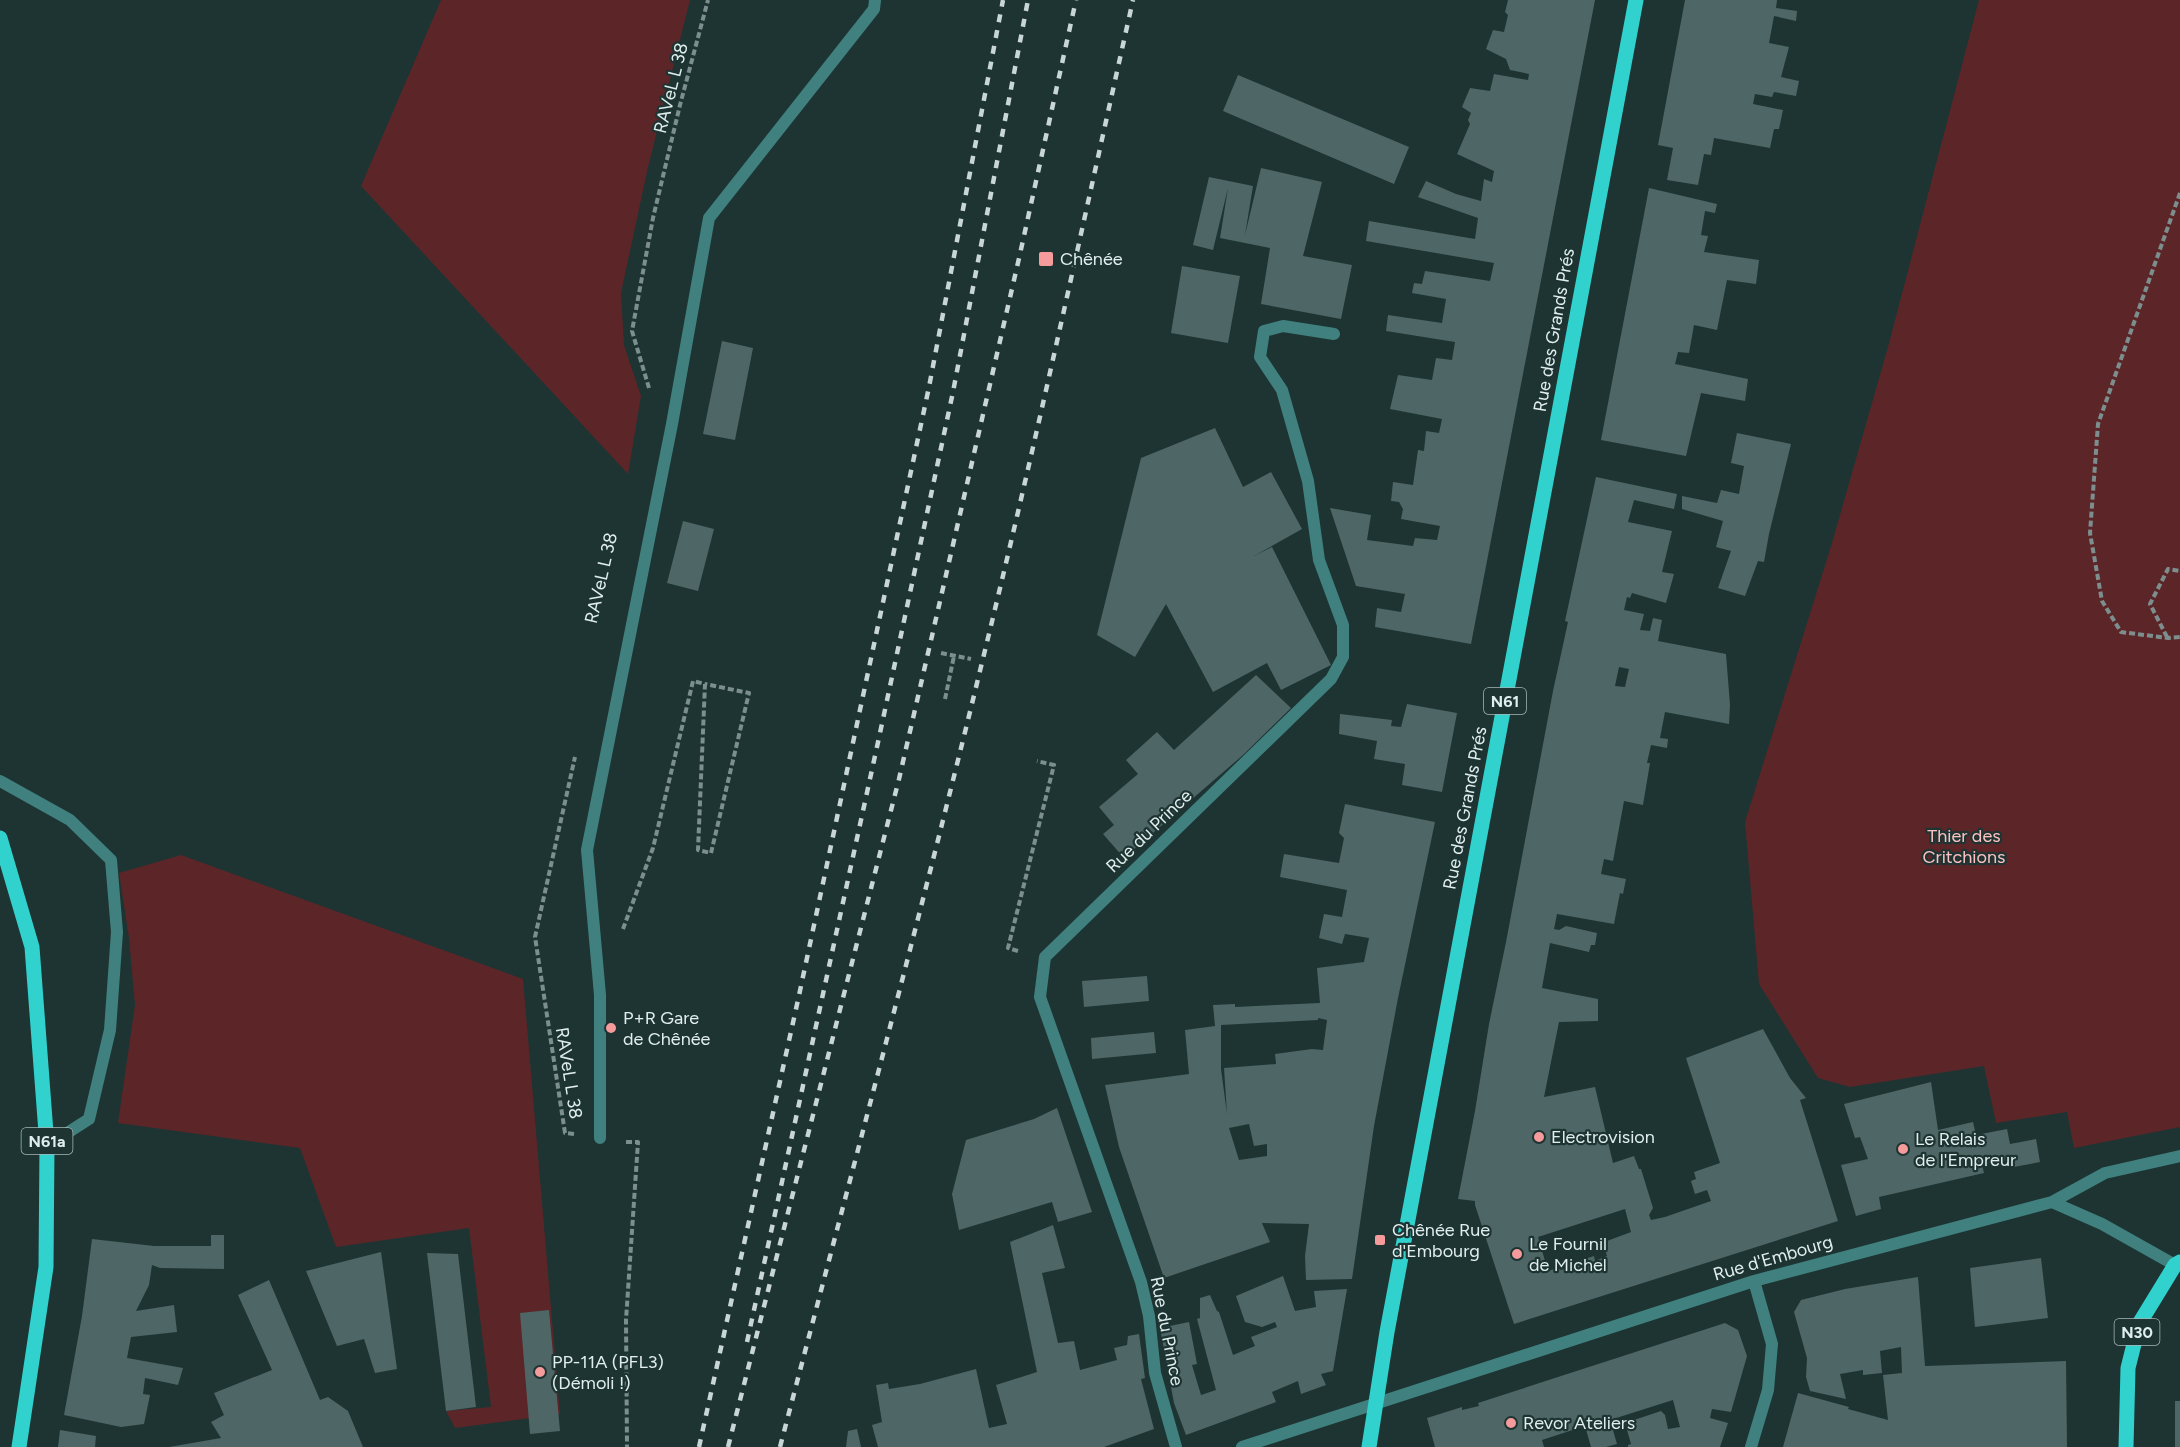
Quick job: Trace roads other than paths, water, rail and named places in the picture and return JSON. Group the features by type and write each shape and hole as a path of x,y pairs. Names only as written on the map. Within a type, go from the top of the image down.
{"main road":[{"name":"Rue des Grands Prés","path":"1369,1447 1375,1403 1636,0"},
{"name":"N61a","path":"0,838 32,947 48,1146 46,1267 19,1447"},
{"name":"N30","path":"2126,1447 2128,1368 2139,1324 2178,1263"}],"street":[{"path":"600,1138 600,995 587,850 672,424 710,218 873,9 875,0"},
{"name":"Rue du Prince","path":"1176,1447 1155,1373 1149,1316 1141,1282 1040,997 1046,957 1331,679 1343,657 1343,625 1319,560 1308,481 1295,432 1282,390 1260,357 1264,330 1283,327 1334,334"},
{"path":"0,781 70,820 111,860 117,932 110,1030 89,1119 48,1146"},
{"path":"2052,1202 2105,1173 2180,1156"},
{"path":"2052,1202 2102,1224 2178,1263"},
{"name":"Rue d'Embourg","path":"1242,1447 1754,1281 2052,1202"},
{"path":"1751,1447 1768,1390 1772,1344 1754,1281"}],"railway":[{"path":"699,1447 798,1000 929,387 1003,0"},
{"path":"747,1342 953,392 1028,0"},
{"path":"728,1447 899,779 1076,0"},
{"path":"780,1447 987,642 1133,0"}],"place":[{"name":"Chênée","path":"1046,259"},
{"name":"P+R Gare de Chênée","path":"611,1028"},
{"name":"Electrovision","path":"1539,1137"},
{"name":"Le Relais de l'Empreur","path":"1903,1149"},
{"name":"Chênée Rue d'Embourg","path":"1380,1240"},
{"name":"Le Fournil de Michel","path":"1517,1254"},
{"name":"PP-11A (PFL3) (Démoli !)","path":"540,1372"},
{"name":"Revor Ateliers","path":"1511,1423"}],"park label":[{"name":"Thier des Critchions","path":"1964,846"}]}
